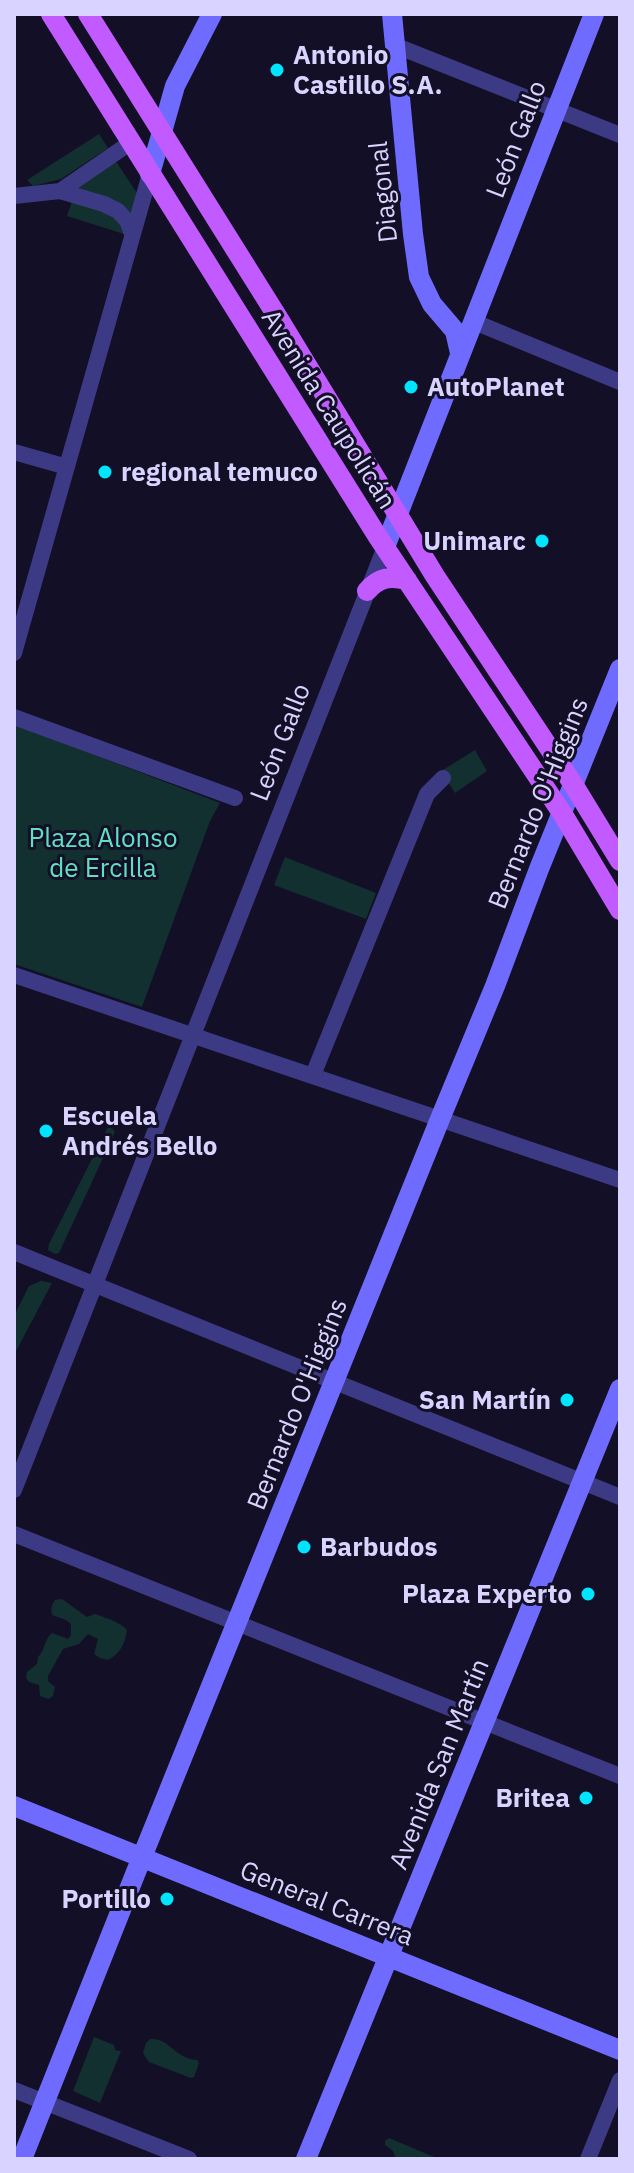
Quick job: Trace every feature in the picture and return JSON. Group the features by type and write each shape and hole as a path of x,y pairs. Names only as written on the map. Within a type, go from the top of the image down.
{"main road":[{"name":"Avenida Caupolicán","path":"51,14 385,547 562,813 620,910"},
{"name":"Avenida Caupolicán","path":"88,14 435,576 573,784 620,861"},
{"path":"150,174 175,86 212,14"},
{"name":"Diagonal","path":"392,14 419,277 432,304 455,331 460,353"},
{"name":"León Gallo","path":"385,547 594,14"},
{"path":"139,97 157,97 175,86"},
{"path":"367,591 374,582 384,578 407,580"},
{"name":"Bernardo O'Higgins","path":"22,2159 618,677"},
{"name":"Avenida San Martín","path":"306,2159 620,1389"},
{"name":"General Carrera","path":"14,1806 620,2050"}],"street":[{"path":"394,45 620,135"},
{"path":"60,191 130,143"},
{"path":"14,653 150,174"},
{"path":"14,196 60,191 104,204 118,211 127,221 132,234"},
{"path":"472,321 620,382"},
{"path":"14,452 67,467"},
{"name":"León Gallo","path":"14,1490 385,547"},
{"path":"14,717 235,798"},
{"path":"313,1075 427,794 443,778"},
{"path":"14,975 620,1180"},
{"path":"14,1252 620,1497"},
{"path":"14,1534 620,1776"},
{"path":"588,2159 620,2080"},
{"path":"14,2090 189,2159"}],"green space":[{"path":"99,134 108,148 61,179 33,186 27,180"},
{"path":"115,160 139,196 131,218 72,189"},
{"path":"72,201 97,207 110,214 124,234 67,216"},
{"name":"Plaza Alonso de Ercilla","path":"14,724 220,803 210,821 142,1007 14,964"},
{"path":"475,750 487,771 455,793 441,771"},
{"path":"285,857 376,893 366,919 274,885"},
{"path":"108,1127 115,1132 59,1253 55,1254 48,1250 49,1244"},
{"path":"41,1281 52,1283 14,1355 14,1316 29,1286"},
{"path":"62,1599 87,1617 95,1614 127,1630 121,1648 108,1660 94,1654 98,1639 88,1634 79,1644 63,1649 48,1676 48,1681 55,1687 49,1699 40,1696 39,1685 26,1678 27,1672 37,1664 52,1633 68,1639 71,1635 71,1624 52,1615 55,1600"},
{"path":"94,2037 121,2051 100,2103 73,2091"},
{"path":"150,2039 163,2042 182,2056 197,2060 199,2063 194,2077 149,2062 143,2053"},
{"path":"389,2138 439,2159 396,2159 393,2151 385,2145"}],"place":[{"name":"Antonio Castillo S.A.","path":"277,70"},
{"name":"AutoPlanet","path":"411,387"},
{"name":"regional temuco","path":"105,472"},
{"name":"Unimarc","path":"542,541"},
{"name":"Escuela Andrés Bello","path":"46,1131"},
{"name":"San Martín","path":"567,1400"},
{"name":"Barbudos","path":"304,1547"},
{"name":"Plaza Experto","path":"588,1594"},
{"name":"Britea","path":"586,1798"},
{"name":"Portillo","path":"167,1899"}]}
